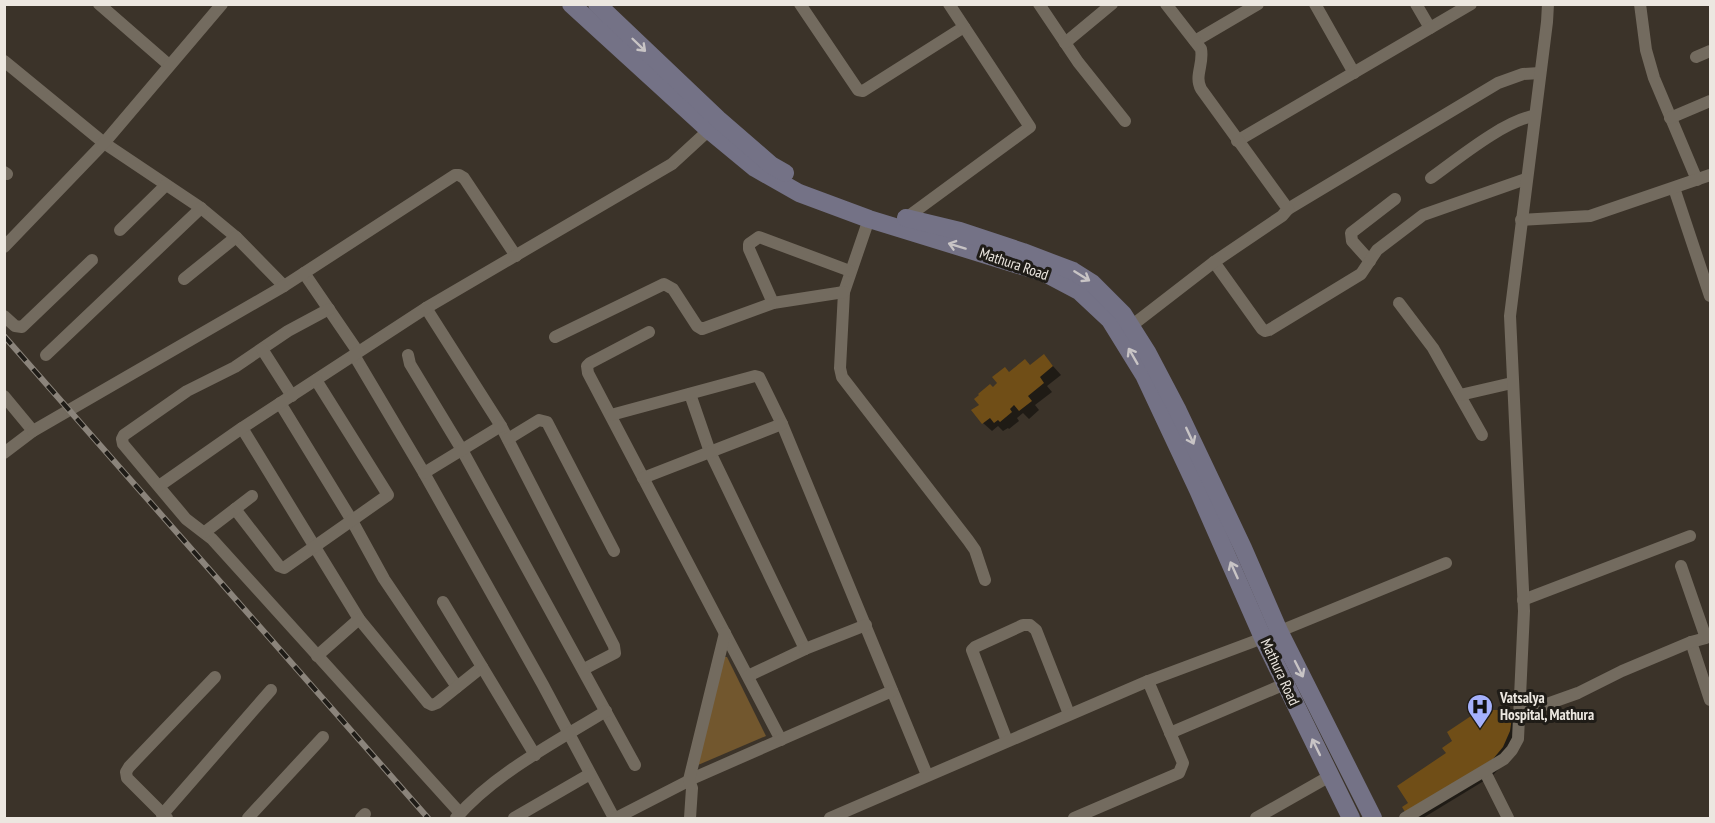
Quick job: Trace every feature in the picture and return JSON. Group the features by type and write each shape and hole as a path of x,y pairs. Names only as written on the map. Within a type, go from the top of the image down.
{"main road":[{"name":"Mathura Road","path":"571,4 755,168 799,193 869,219 1045,273 1079,291 1110,320 1126,330"},
{"name":"Mathura Road","path":"597,4 718,119 771,165 803,183 840,198 960,231 1073,271 1092,283 1123,314 1126,330 1178,411 1243,548 1285,684 1351,819"},
{"name":"Mathura Road","path":"1271,635 1372,819"}],"street":[{"path":"99,4 169,65"},
{"path":"4,247 104,143 222,4"},
{"path":"800,4 858,90 862,92 964,27"},
{"path":"906,218 1030,127 950,4"},
{"path":"1039,4 1065,44 1125,121"},
{"path":"1065,44 1112,4"},
{"path":"1166,4 1195,41 1202,56 1198,83 1237,141 1288,209"},
{"path":"1195,41 1258,4"},
{"path":"1315,4 1354,73"},
{"path":"1416,4 1430,28"},
{"path":"1237,141 1471,4"},
{"path":"1405,819 1504,759 1518,739 1523,600 1510,316 1548,4"},
{"path":"1640,4 1646,50 1654,78 1697,180"},
{"path":"1696,57 1710,51"},
{"path":"4,61 104,143 201,208 236,237 284,286"},
{"path":"1126,330 1215,262 1282,216 1288,209 1498,83 1523,74 1540,73"},
{"path":"1670,118 1710,101"},
{"path":"1431,178 1460,156 1513,123 1534,116"},
{"path":"159,486 242,428 426,308 672,164 710,130"},
{"path":"4,453 33,431 284,286 455,175 464,178 516,255"},
{"path":"1521,219 1590,216 1710,175"},
{"path":"1215,262 1265,331 1361,274 1381,246 1423,215 1526,179"},
{"path":"120,230 166,185"},
{"path":"1674,188 1710,296"},
{"path":"1370,261 1352,241 1351,233 1395,199"},
{"path":"46,355 201,208"},
{"path":"869,219 844,292 840,368 842,377 968,540 975,550 985,580"},
{"path":"184,279 236,237"},
{"path":"773,303 749,249 749,244 759,237 850,271"},
{"path":"4,316 15,326 22,327 92,260"},
{"path":"304,273 329,309 424,473 615,819 689,780 892,691"},
{"path":"555,337 664,284 673,289 697,326 702,328 773,303 844,292"},
{"path":"1399,303 1433,348 1482,435"},
{"path":"426,308 501,426 615,646 615,654 584,669"},
{"path":"329,309 296,326 235,367 187,391 124,435 123,444 186,519 205,532 458,816 483,791 534,755 606,711"},
{"path":"649,332 590,363 587,366 588,373 781,740"},
{"path":"262,349 292,396"},
{"path":"408,356 410,364 462,450 635,765"},
{"path":"611,415 755,376 763,382 927,775"},
{"path":"234,509 279,566 284,568 388,495 316,380"},
{"path":"1460,395 1512,383"},
{"path":"690,394 710,452 805,649"},
{"path":"4,396 33,431"},
{"path":"280,403 351,519 384,579 457,687"},
{"path":"508,439 539,420 547,422 614,551"},
{"path":"643,478 782,424"},
{"path":"424,473 501,426"},
{"path":"242,428 359,619 428,704 437,703 482,667"},
{"path":"205,532 252,496"},
{"path":"1523,600 1690,536"},
{"path":"830,819 850,814 927,775 1068,714 1271,635 1446,562"},
{"path":"1519,714 1578,693 1622,671 1708,637 1681,566"},
{"path":"443,602 534,755"},
{"path":"316,656 359,619"},
{"path":"748,676 805,649 866,625"},
{"path":"1007,741 972,650 1023,625 1030,625 1036,630 1068,714"},
{"path":"690,819 692,788 689,780 725,633"},
{"path":"1691,642 1710,700"},
{"path":"215,677 126,772 127,778 165,817 271,690"},
{"path":"1074,819 1179,773 1183,763 1148,681"},
{"path":"1170,733 1285,684"},
{"path":"248,819 323,737"},
{"path":"1485,772 1508,819"},
{"path":"514,819 533,814 590,774"},
{"path":"1256,819 1330,776"}],"shaded area":[{"path":"724,657 727,657 766,736 698,765"}],"building":[{"path":"1044,354 1053,366 1040,377 1044,383 1028,396 1032,401 1019,411 1014,405 1010,409 1012,412 1000,422 998,420 994,423 990,418 982,424 971,410 979,405 974,399 978,394 990,384 993,387 997,383 992,377 1005,367 1009,372 1025,359 1030,365"},
{"path":"1480,710 1513,710 1510,731 1503,747 1493,759 1407,815 1402,807 1408,803 1397,786 1446,753 1442,748 1452,741 1447,732"}],"railway":[{"path":"4,336 428,818"}],"place":[{"name":"Vatsalya Hospital, Mathura","path":"1480,730"}]}
